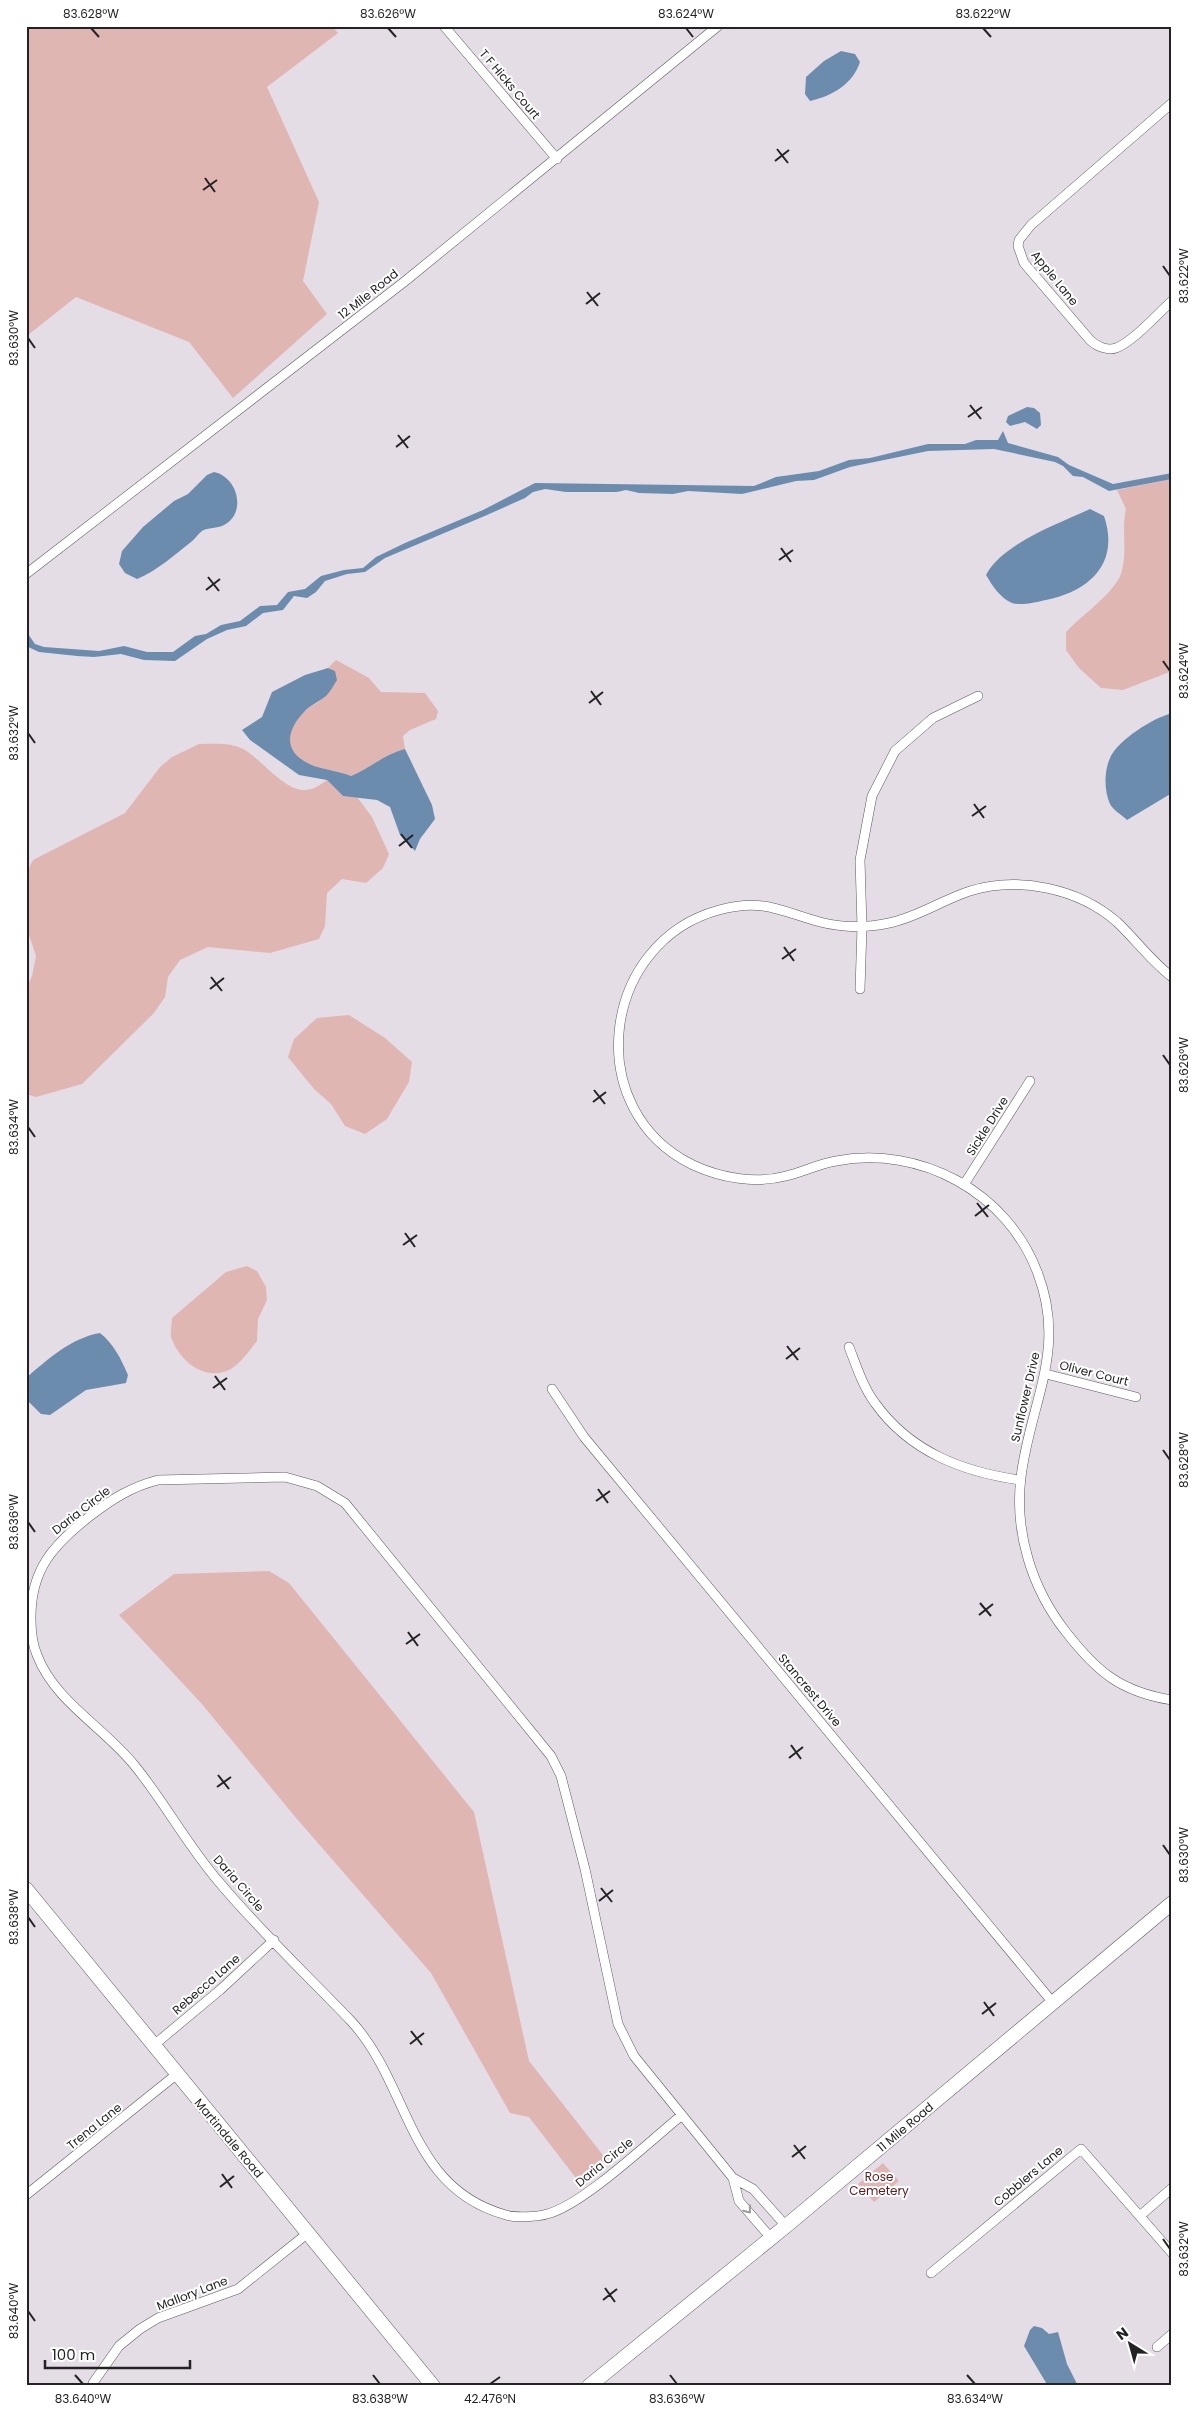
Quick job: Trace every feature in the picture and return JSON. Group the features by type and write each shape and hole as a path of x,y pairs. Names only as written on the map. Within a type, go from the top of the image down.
{"street":[{"name":"T F Hicks Court","path":"444,26 556,159"},
{"name":"12 Mile Road","path":"26,574 404,282 718,26"},
{"name":"Apple Lane","path":"1172,103 1022,233 1018,246 1024,264 1090,340 1101,347 1115,348 1124,343 1172,301"},
{"path":"860,989 862,927 860,860 872,796 895,751 933,718 978,696"},
{"name":"Sunflower Drive","path":"1172,978 1104,912 1073,896 1044,888 1003,885 976,889 905,919 862,927 821,922 776,907 743,905 709,913 690,921 673,932 645,959 628,989 621,1009 618,1036 618,1061 628,1094 647,1126 672,1152 690,1164 727,1176 764,1179 785,1176 836,1160 862,1158 906,1162 929,1168 966,1183 998,1210 1018,1235 1032,1257 1046,1296 1049,1319 1050,1338 1046,1374 1020,1480 1021,1528 1025,1549 1036,1582 1057,1621 1085,1656 1112,1680 1149,1696 1172,1700"},
{"name":"Sickle Drive","path":"966,1183 1030,1081"},
{"path":"849,1347 874,1402 894,1427 922,1446 964,1469 1020,1480"},
{"name":"Oliver Court","path":"1046,1374 1136,1397"},
{"name":"Stancrest Drive","path":"552,1389 584,1437 1054,2004"},
{"name":"Daria Circle","path":"682,2115 583,2195 548,2214 508,2216 472,2202 449,2186 431,2164 364,2036 214,1877 135,1765 54,1686 41,1664 31,1636 31,1604 33,1591 47,1558 63,1538 110,1500 141,1484 158,1480 285,1476 317,1486 345,1503 551,1756 561,1776 586,1869 618,2024 634,2056 682,2115 733,2178 740,2200 771,2238"},
{"name":"Martindale Road","path":"26,1889 433,2386"},
{"name":"11 Mile Road","path":"589,2386 1054,2004 1172,1903"},
{"name":"Rebecca Lane","path":"154,2045 220,1990 274,1940"},
{"name":"Trena Lane","path":"26,2196 177,2074"},
{"name":"Cobblers Lane","path":"931,2273 1081,2149 1141,2215 1172,2253"},
{"name":"Daria Circle","path":"733,2178 753,2189 786,2226"},
{"path":"1141,2215 1172,2188"},
{"name":"Mallory Lane","path":"93,2383 119,2346 140,2329 158,2318 238,2289 308,2233"},
{"path":"1156,2347 1172,2334"}],"green space":[{"path":"26,26 332,26 338,33 267,87 319,202 303,281 327,314 233,398 189,342 76,297 28,335 26,333"},
{"path":"1172,479 1172,671 1123,690 1101,688 1079,668 1066,650 1066,632 1112,589 1121,574 1124,558 1126,509 1117,490"},
{"path":"336,660 369,678 381,692 425,693 438,711 436,719 410,730 403,736 405,749 391,754 351,776 314,766 304,761 292,748 290,741 290,733 298,717 327,694 335,671 328,668"},
{"path":"199,744 223,744 240,747 280,779 295,788 309,790 327,780 343,796 357,797 372,817 389,854 383,868 366,883 342,879 327,893 325,926 319,939 270,953 208,947 180,960 168,977 165,997 154,1013 82,1084 36,1097 26,1094 26,989 32,976 36,956 26,926 26,874 33,860 125,813 160,767 172,757"},
{"path":"349,1015 385,1038 412,1062 409,1082 387,1119 365,1134 345,1126 331,1104 314,1089 288,1057 294,1039 317,1018"},
{"path":"247,1266 257,1271 266,1287 267,1300 258,1319 257,1341 240,1362 231,1369 218,1373 200,1370 186,1360 175,1345 171,1337 172,1318 226,1272"},
{"path":"269,1571 289,1583 474,1812 529,2061 606,2159 579,2182 529,2117 510,2113 431,1973 297,1819 201,1703 119,1615 174,1574"},
{"name":"Rose Cemetery","path":"883,2163 899,2181 874,2202 858,2184"}],"water":[{"path":"841,51 855,54 860,62 857,70 841,88 826,96 810,101 805,94 806,77 824,61"},
{"path":"1027,407 1034,408 1040,413 1041,425 1037,429 1025,422 1010,426 1006,422 1008,416"},
{"path":"1003,431 1008,443 1058,457 1069,465 1113,484 1172,473 1172,479 1109,491 1083,477 1073,476 1063,466 1055,462 994,449 928,451 850,467 814,480 796,481 742,494 688,491 673,494 639,493 626,490 617,492 566,492 545,489 533,492 525,498 487,515 385,558 365,572 347,574 325,581 316,592 307,598 294,596 283,610 263,613 246,626 227,630 207,639 175,661 144,660 121,654 94,657 77,656 39,652 26,646 26,631 35,644 44,647 99,651 124,646 147,652 173,652 195,636 206,634 221,625 240,621 260,606 277,605 288,592 305,589 321,576 344,570 363,568 376,557 483,510 535,483 754,486 776,477 819,471 849,460 870,458 928,444 965,444 976,440 998,440"},
{"path":"214,472 222,475 229,481 237,496 236,512 231,519 224,525 202,531 172,557 145,575 137,579 125,573 119,564 122,551 143,527 174,501 188,494 207,475"},
{"path":"1090,509 1104,516 1108,533 1108,548 1098,572 1088,582 1062,596 1029,603 1012,603 1000,595 986,575 1005,553 1032,536"},
{"path":"328,668 335,671 337,680 326,696 306,710 297,720 290,735 292,749 304,761 314,766 351,776 391,754 405,749 432,805 435,819 420,839 415,851 400,835 390,807 377,800 343,796 327,780 299,775 250,740 242,730 262,717 272,692 305,675"},
{"path":"1172,713 1172,793 1127,820 1113,808 1108,799 1106,775 1110,758 1120,744 1128,737 1155,720"},
{"path":"100,1333 120,1358 128,1375 126,1383 86,1390 50,1415 41,1414 26,1399 26,1378 70,1344 79,1339"},
{"path":"1034,2326 1042,2328 1049,2334 1058,2332 1067,2364 1078,2386 1048,2386 1024,2346 1030,2330"}]}
